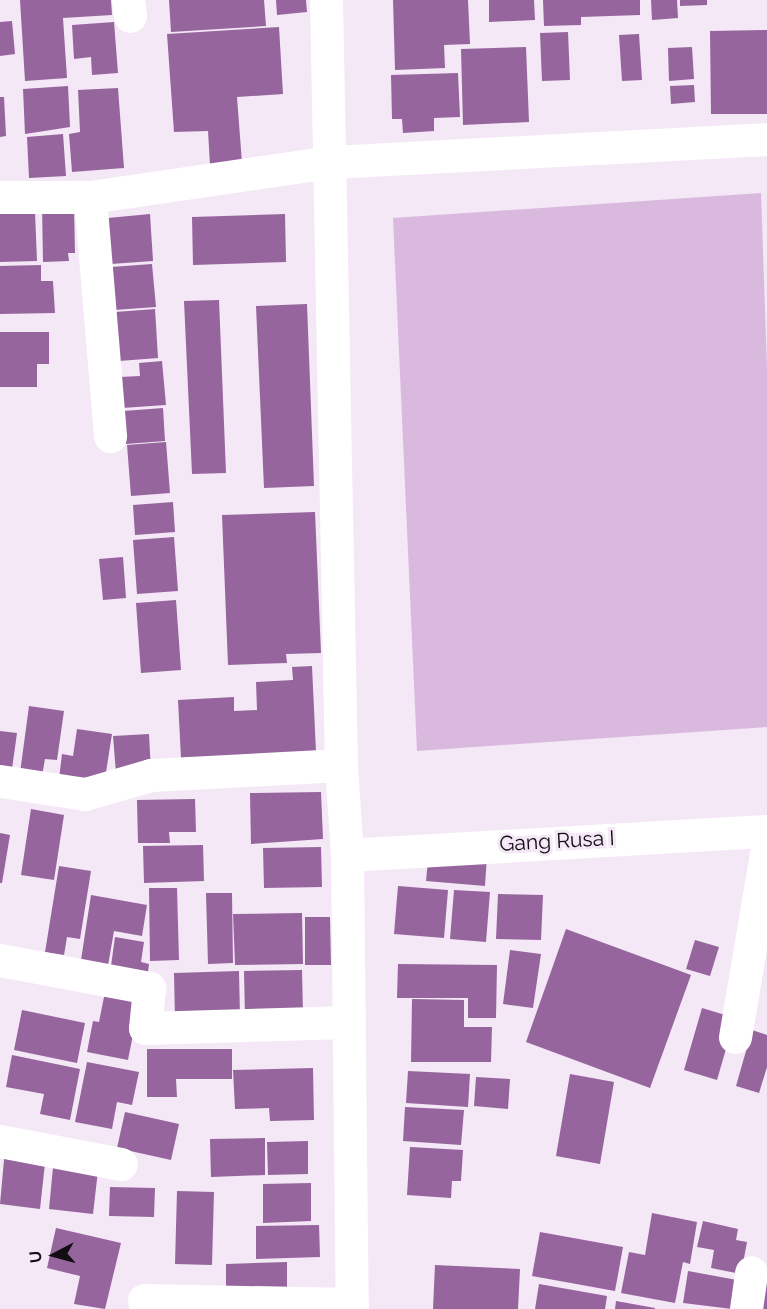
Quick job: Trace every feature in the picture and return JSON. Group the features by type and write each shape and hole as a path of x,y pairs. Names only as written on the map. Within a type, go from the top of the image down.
{"street":[{"path":"144,1300 352,1306 347,855 341,765 331,162 326,0"},
{"path":"0,197 90,197 331,162 767,139"},
{"path":"90,197 110,436"},
{"path":"0,781 85,794 151,775 341,765"},
{"name":"Gang Rusa I","path":"347,855 767,831"},
{"path":"735,1037 767,847"},
{"path":"0,960 148,988 146,1028 349,1022"},
{"path":"0,1141 121,1164"},
{"path":"746,1309 751,1272"}],"shaded area":[{"path":"761,193 767,369 767,727 417,751 393,218"}],"building":[{"path":"20,0 111,0 112,15 63,18 67,78 25,81"},
{"path":"169,0 264,0 266,26 171,32"},
{"path":"276,0 306,0 307,12 277,15"},
{"path":"393,0 468,0 470,44 444,45 445,68 395,70"},
{"path":"489,0 534,0 535,20 489,22"},
{"path":"543,0 640,0 640,15 581,17 581,25 544,26"},
{"path":"651,0 677,0 678,18 652,20"},
{"path":"680,0 707,0 707,5 680,6"},
{"path":"12,21 15,54 0,56 0,22"},
{"path":"114,22 118,73 92,75 91,57 74,59 72,25"},
{"path":"279,27 283,94 237,97 242,163 210,165 208,131 174,132 167,34"},
{"path":"767,30 767,114 711,114 710,31"},
{"path":"568,32 570,80 542,81 540,33"},
{"path":"639,34 642,80 622,81 619,35"},
{"path":"526,47 529,122 463,125 461,49"},
{"path":"692,47 694,79 669,81 668,48"},
{"path":"458,73 460,117 434,118 434,131 403,133 402,119 392,119 391,75"},
{"path":"694,85 695,102 671,104 670,86"},
{"path":"68,86 70,127 25,134 23,89"},
{"path":"118,88 124,168 72,172 69,134 80,132 78,90"},
{"path":"0,97 4,97 6,136 0,137"},
{"path":"63,134 66,176 29,178 27,137"},
{"path":"74,205 75,253 68,253 69,261 43,262 42,206"},
{"path":"35,212 37,261 0,262 0,213"},
{"path":"150,214 153,261 111,264 108,218"},
{"path":"285,214 286,262 193,265 192,217"},
{"path":"152,264 156,307 114,310 111,267"},
{"path":"41,265 41,281 53,281 55,313 0,314 0,266"},
{"path":"219,300 226,473 192,474 184,301"},
{"path":"307,304 314,486 264,488 256,306"},
{"path":"155,309 158,358 119,361 115,312"},
{"path":"0,332 49,332 49,364 37,364 37,387 0,387"},
{"path":"162,361 166,405 122,408 120,377 140,376 139,363"},
{"path":"163,408 165,441 126,444 123,411"},
{"path":"166,442 170,493 131,496 127,445"},
{"path":"173,502 175,532 135,535 133,505"},
{"path":"315,512 321,653 286,654 287,663 228,665 222,515"},
{"path":"174,537 178,591 137,594 133,540"},
{"path":"123,557 126,598 103,600 99,559"},
{"path":"176,600 181,670 141,673 136,603"},
{"path":"312,666 316,752 181,758 178,700 234,697 234,711 257,710 256,682 293,680 292,667"},
{"path":"29,706 64,711 57,760 45,759 42,776 20,773"},
{"path":"77,729 112,734 104,785 59,779 62,754 73,756"},
{"path":"0,731 17,733 12,769 0,768"},
{"path":"149,734 151,771 116,773 113,736"},
{"path":"321,792 323,839 251,844 250,793"},
{"path":"195,799 196,832 169,832 170,843 138,843 137,800"},
{"path":"31,809 64,815 54,880 21,875"},
{"path":"0,833 10,835 2,883 0,883"},
{"path":"203,845 204,881 144,883 143,846"},
{"path":"321,847 322,887 264,888 263,848"},
{"path":"429,850 487,855 485,886 426,881"},
{"path":"59,866 91,871 80,939 67,937 64,955 45,952"},
{"path":"398,886 448,890 444,938 394,934"},
{"path":"149,888 177,888 179,960 150,961"},
{"path":"454,890 490,892 486,942 450,939"},
{"path":"206,893 232,893 233,963 208,964"},
{"path":"498,894 543,895 541,940 496,939"},
{"path":"91,895 147,905 142,936 114,931 106,977 79,973"},
{"path":"302,913 303,964 235,965 233,914"},
{"path":"305,917 330,917 331,965 305,965"},
{"path":"566,929 691,975 650,1088 526,1042"},
{"path":"115,937 144,942 141,962 149,964 147,979 110,973"},
{"path":"695,940 719,947 710,976 686,969"},
{"path":"510,950 541,954 533,1008 503,1004"},
{"path":"398,964 497,965 496,1018 468,1018 468,998 397,998"},
{"path":"302,970 303,1016 245,1017 244,971"},
{"path":"239,971 240,1018 175,1019 174,973"},
{"path":"106,987 141,994 128,1060 87,1052 93,1021 99,1022"},
{"path":"412,999 464,1000 464,1027 492,1027 491,1062 411,1062"},
{"path":"702,1008 735,1018 717,1080 684,1070"},
{"path":"22,1010 85,1023 77,1063 14,1050"},
{"path":"752,1030 767,1035 767,1067 759,1093 736,1086"},
{"path":"147,1049 232,1049 232,1079 176,1079 177,1097 147,1097"},
{"path":"12,1055 80,1069 70,1120 40,1114 44,1094 6,1087"},
{"path":"87,1062 139,1072 132,1105 117,1102 112,1129 75,1122"},
{"path":"313,1068 314,1120 270,1121 269,1108 235,1109 233,1070"},
{"path":"408,1071 470,1074 468,1107 406,1103"},
{"path":"570,1074 614,1082 600,1164 556,1156"},
{"path":"476,1077 510,1079 508,1109 474,1106"},
{"path":"405,1107 464,1110 461,1145 403,1141"},
{"path":"125,1112 179,1124 171,1160 117,1148"},
{"path":"265,1138 265,1175 211,1177 210,1139"},
{"path":"308,1141 308,1174 268,1175 267,1142"},
{"path":"410,1147 463,1150 461,1181 452,1181 451,1198 407,1195"},
{"path":"5,1149 46,1154 40,1209 0,1204"},
{"path":"54,1157 99,1162 93,1214 49,1209"},
{"path":"311,1183 311,1221 263,1223 263,1184"},
{"path":"110,1187 155,1188 154,1217 109,1216"},
{"path":"177,1191 214,1192 212,1265 175,1264"},
{"path":"652,1213 697,1222 690,1264 683,1262 675,1303 621,1293 629,1252 645,1255"},
{"path":"703,1221 738,1229 736,1240 747,1242 741,1274 711,1268 714,1250 697,1247"},
{"path":"319,1225 320,1257 256,1259 256,1226"},
{"path":"56,1228 121,1243 105,1309 74,1304 80,1276 47,1268"},
{"path":"540,1232 623,1247 615,1291 532,1276"},
{"path":"287,1262 287,1291 226,1292 226,1264"},
{"path":"435,1265 520,1269 518,1309 433,1309"},
{"path":"688,1271 737,1280 732,1309 683,1303"},
{"path":"767,1276 767,1309 762,1309"},
{"path":"539,1284 607,1296 605,1309 535,1309"},
{"path":"616,1301 655,1308 655,1309 615,1309"}]}
